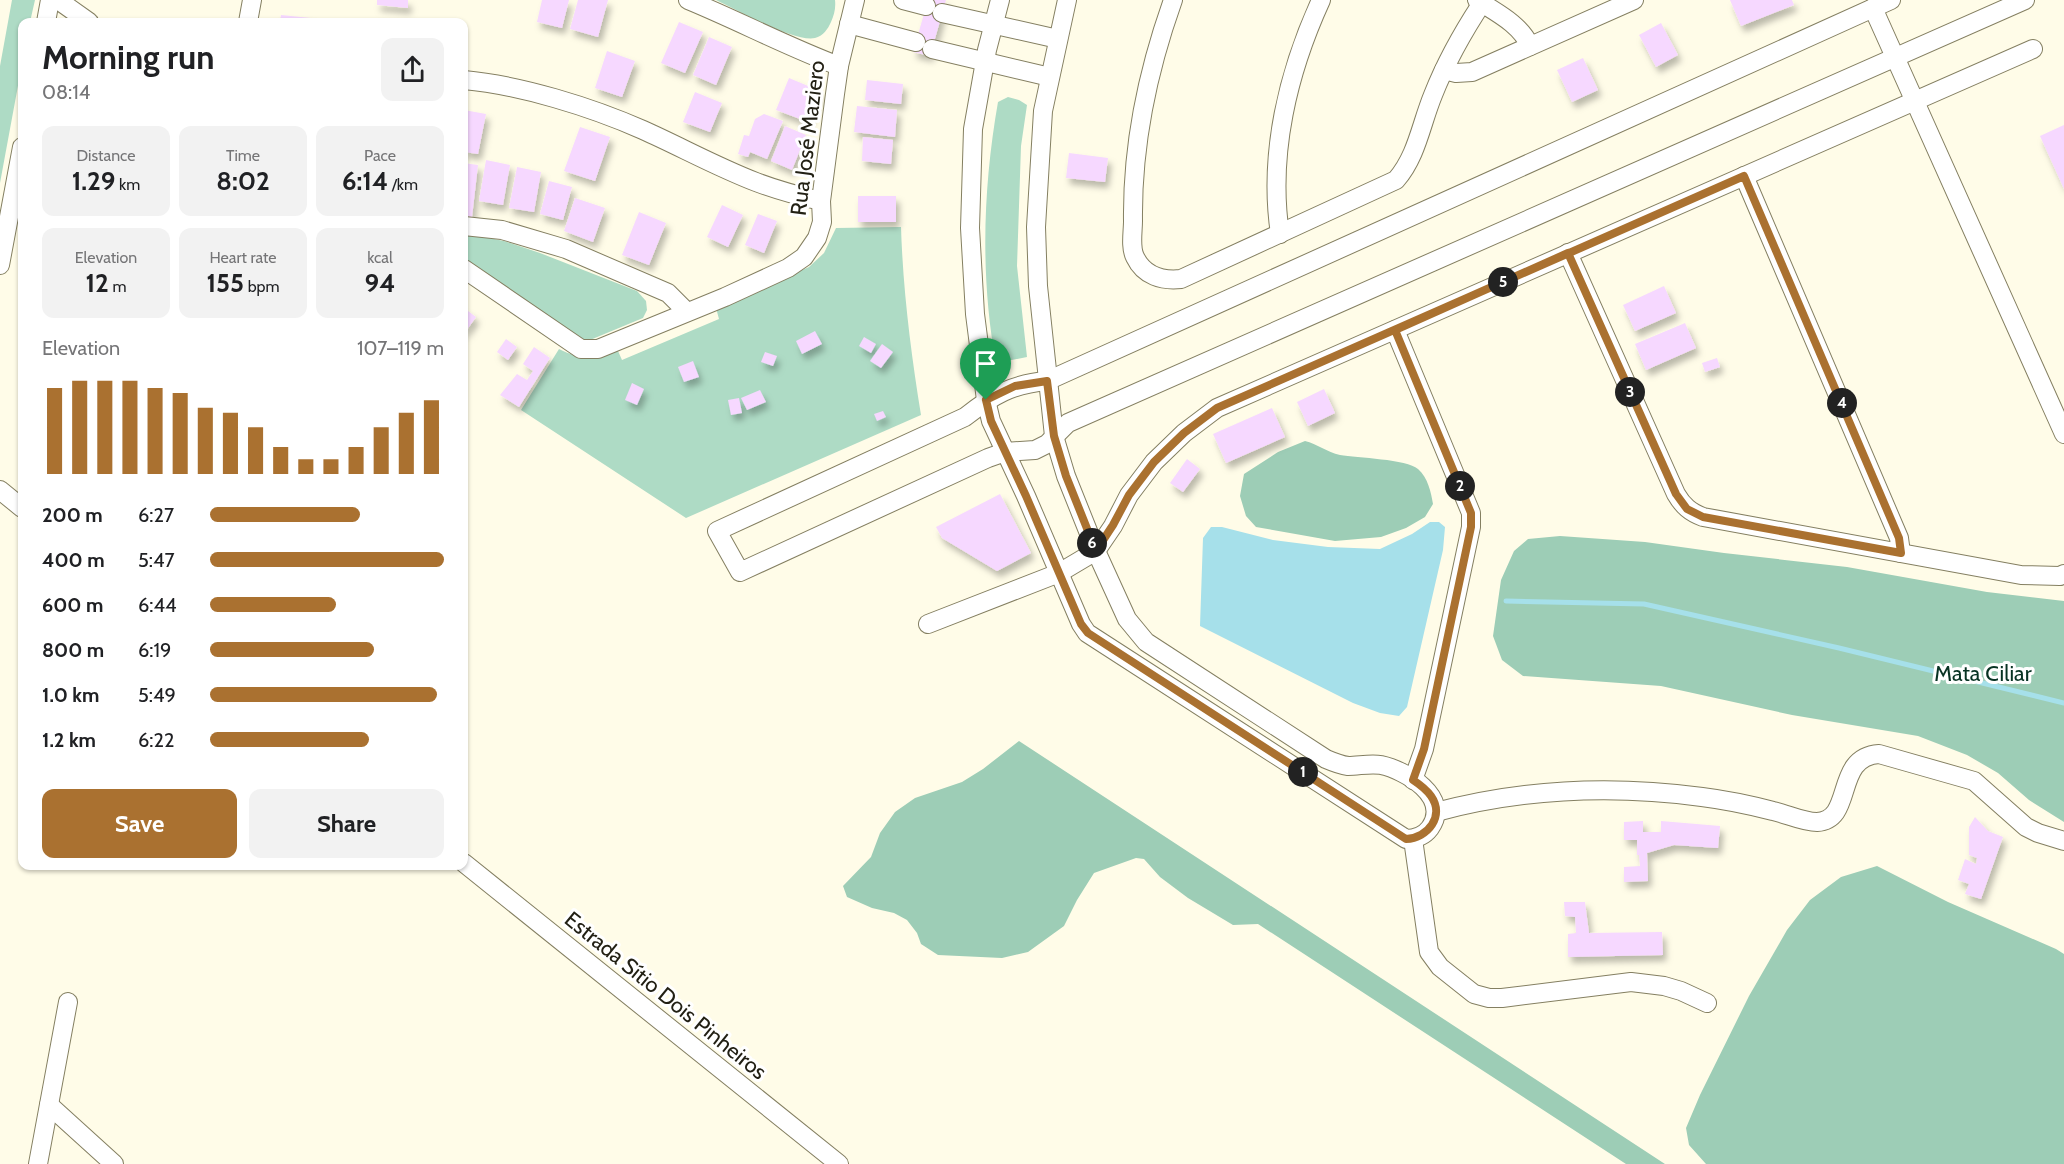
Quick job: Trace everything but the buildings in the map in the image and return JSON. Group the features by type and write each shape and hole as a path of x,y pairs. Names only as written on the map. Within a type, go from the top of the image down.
{"street":[{"path":"47,18 50,0"},
{"path":"58,0 83,18"},
{"path":"249,18 252,0"},
{"path":"688,0 839,66"},
{"name":"Rua José Maziero","path":"468,271 581,349 598,349 788,268 804,257 817,238 822,222 821,201 839,66 855,0"},
{"path":"903,0 934,10 1058,39"},
{"path":"1000,0 984,63 973,129 970,228 975,314 986,400 991,421 1081,624 1088,633 1406,839 1413,839 1430,829 1436,812 1431,796 1413,780 1383,766 1372,764 1348,766 1326,759 1146,642 1127,619 1096,551 1066,476 1054,436 1038,286 1036,227 1043,111 1067,0"},
{"path":"1173,0 1154,61 1139,136 1133,213 1133,251 1145,270 1161,279 1181,279 1396,180 1410,162 1444,70 1481,1 1518,27 1526,36 1530,46"},
{"path":"1280,234 1277,170 1284,114 1299,53 1321,0"},
{"path":"1444,70 1456,73 1472,72 1634,0"},
{"path":"1891,0 1047,381 1015,386 986,400 965,417 717,531 740,572 988,458 1005,452 1035,450 1047,444 1068,423 2025,0"},
{"path":"1873,8 2064,434"},
{"path":"849,24 984,63 1050,77"},
{"path":"928,624 1059,573 1096,551 1141,478 1168,447 1217,408 2033,49"},
{"path":"468,81 528,92 588,109 642,129 754,182 782,192 821,201"},
{"path":"0,266 18,169"},
{"path":"1744,176 1899,538 1901,553"},
{"path":"468,226 502,230 566,249 668,293 687,312"},
{"path":"1568,253 1676,494 1687,509 1703,517 2021,575 2060,576 2064,574"},
{"path":"1395,330 1471,513 1471,527 1424,749 1413,780"},
{"path":"0,490 18,505"},
{"path":"1436,812 1465,804 1535,794 1626,790 1702,797 1820,821 1831,817 1838,808 1855,764 1865,757 1879,754 1974,782 2026,826 2038,833 2064,841"},
{"path":"1413,839 1429,952 1440,966 1474,994 1502,998 1630,982 1664,986 1681,991 1707,1004"},
{"name":"Estrada Sítio Dois Pinheiros","path":"468,865 839,1164"},
{"path":"38,1164 68,1002"},
{"path":"49,1105 114,1164"}],"green space":[{"path":"12,0 35,0 31,18 18,18 18,86 0,183 0,66"},
{"path":"716,0 835,0 835,6 832,19 825,32 815,38 806,38 780,31"},
{"path":"1008,97 1027,105 1021,146 1017,266 1027,357 996,363 987,298 985,232 989,167 998,102"},
{"path":"901,227 908,322 921,415 686,518 521,410 559,349 581,357 602,356 618,351 622,360 719,319 716,308 809,267 824,253 836,228"},
{"path":"468,234 504,241 540,253 637,291 646,301 647,310 643,318 590,340 583,339 468,263"},
{"path":"1305,441 1340,455 1393,461 1412,466 1418,469 1427,481 1433,504 1425,517 1406,528 1381,537 1335,541 1256,527 1246,516 1240,496 1244,474 1278,452"},
{"name":"Mata Ciliar","path":"1560,536 1645,542 1847,567 1987,592 2064,601 2064,822 2029,800 1998,773 1967,755 1918,736 1792,715 1661,686 1523,676 1502,660 1493,636 1501,580 1514,551 1528,539"},
{"path":"1019,741 1665,1164 1626,1164 1258,924 1233,925 1188,898 1160,877 1144,859 1136,858 1094,873 1064,926 1028,952 1002,958 938,955 921,944 917,933 907,920 894,913 872,908 847,897 843,886 871,857 880,833 895,812 915,798 962,782"},
{"path":"1877,866 1948,902 2064,954 2064,1164 1706,1164 1689,1145 1686,1128 1700,1095 1749,996 1787,930 1810,900 1841,877"}],"water":[{"path":"1430,522 1439,522 1445,527 1443,550 1407,707 1399,716 1380,713 1353,703 1200,626 1203,538 1211,527 1222,527 1273,540 1328,547 1380,549 1412,534"}],"waterway":[{"path":"1506,601 1644,604 1839,648 2064,703"}],"route":[{"path":"986,400 991,421 1081,624 1088,633 1406,839 1419,837 1430,829 1436,812 1431,796 1413,780 1424,749 1470,539 1471,513 1395,330 1568,253 1676,494 1687,509 1703,517 1901,553 1899,538 1744,176 1452,304 1217,408 1184,433 1154,462 1129,495 1096,551 1066,476 1054,436 1047,381 1015,386 986,400"}]}
